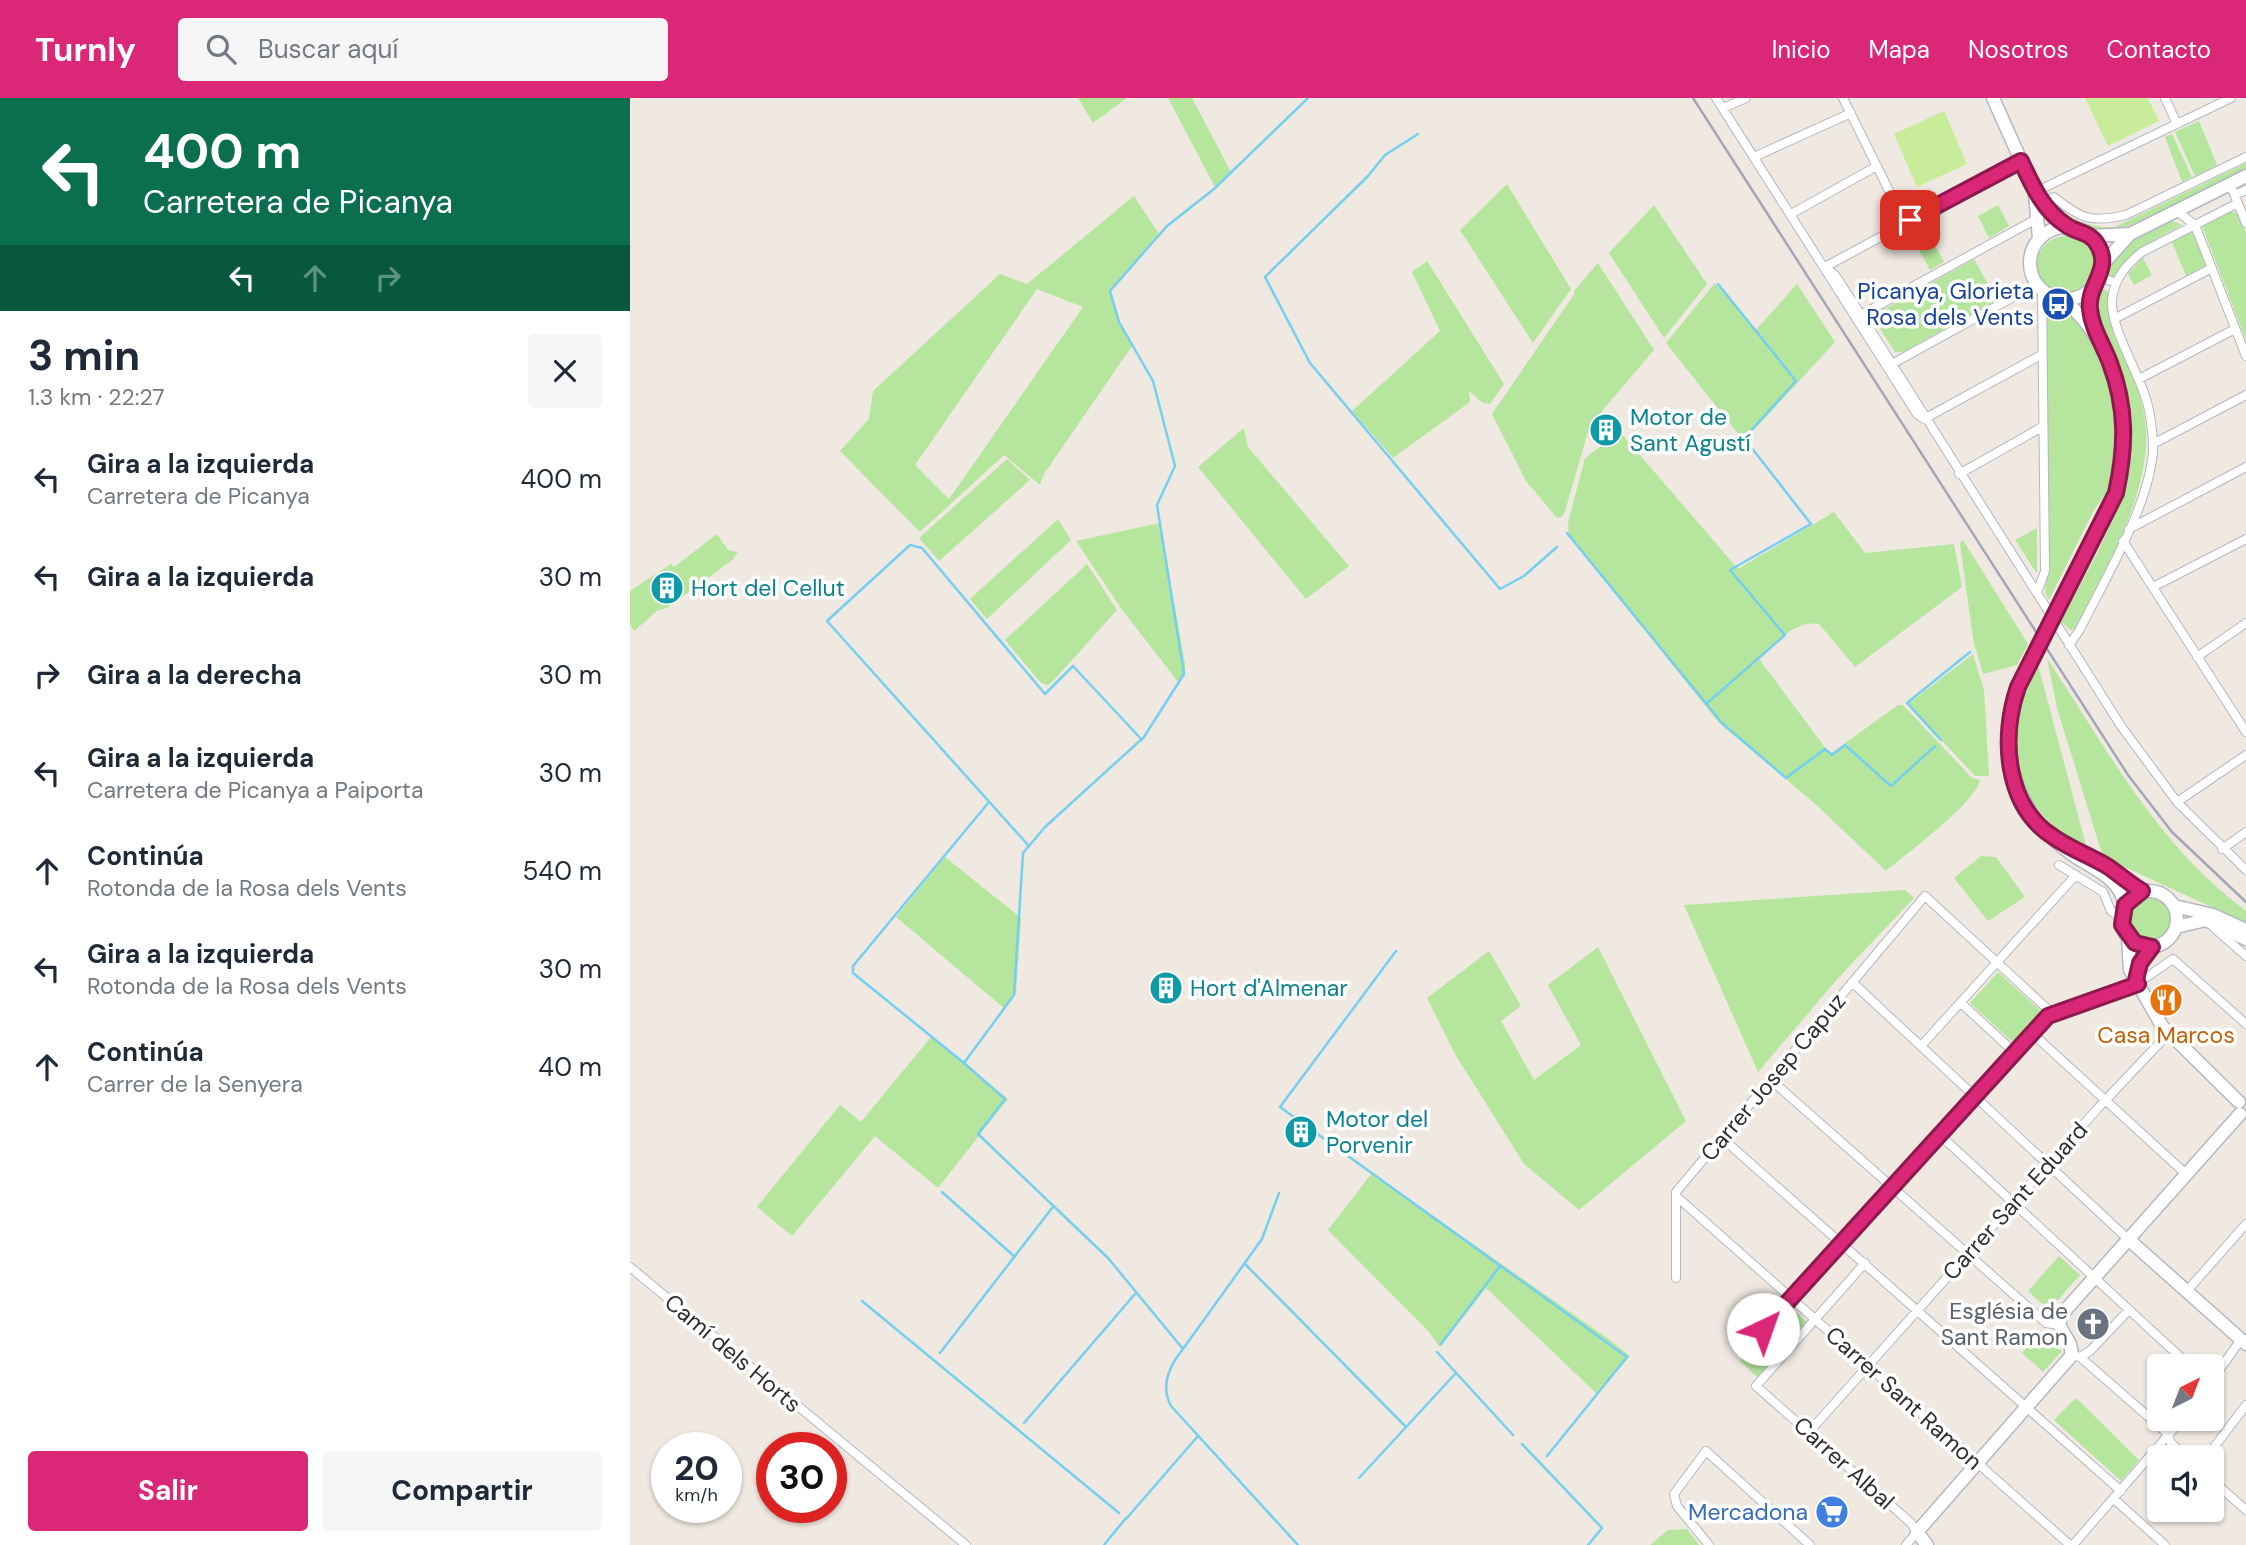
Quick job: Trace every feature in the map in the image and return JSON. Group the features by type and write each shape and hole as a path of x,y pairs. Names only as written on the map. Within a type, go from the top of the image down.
{"street":[{"path":"1716,98 1917,414 1924,419"},
{"path":"1723,108 1746,98"},
{"path":"1843,98 1905,223"},
{"path":"1993,98 2021,161 2040,189 2044,202 2068,227 2090,236 2130,234 2177,211 2246,190"},
{"path":"2165,98 2177,124"},
{"path":"2040,189 2231,98"},
{"path":"1754,157 1851,113"},
{"path":"2044,202 2054,197 2085,218 2109,219 2126,215 2246,157"},
{"path":"1825,267 2021,161"},
{"path":"1791,214 1877,166"},
{"path":"2068,645 2079,631 2129,528 2142,495 2153,444 2146,399 2112,301 2116,283 2130,261 2195,225 2234,194 2246,176"},
{"path":"2037,593 2044,576 2041,355 2039,287 2030,260 2039,239 2040,189"},
{"path":"2234,194 2246,223"},
{"path":"2177,211 2195,225 2246,356"},
{"path":"1861,315 2038,218"},
{"path":"2039,239 2047,233 2068,227"},
{"path":"2064,300 2080,297 2090,290 2130,234"},
{"path":"2090,236 2101,254 2101,271"},
{"path":"1825,267 1835,275 1861,315 2068,645 2177,802 2246,870"},
{"path":"2116,318 2213,268"},
{"path":"2101,271 2116,283"},
{"path":"2039,287 2064,300 2093,329 2117,380 2125,424 2125,446 2116,493 2018,687 2010,714 2008,744 2017,788 2028,811 2070,853 2116,883 2125,905"},
{"path":"1892,364 2039,287"},
{"path":"2090,290 2093,329"},
{"path":"2139,379 2235,329"},
{"path":"1924,419 2041,355"},
{"path":"2153,444 2246,395"},
{"path":"1959,474 2042,427"},
{"path":"2129,528 2246,467"},
{"path":"2153,587 2246,539"},
{"path":"2123,541 2246,732"},
{"path":"2027,578 2044,576"},
{"path":"2197,657 2246,623"},
{"path":"2177,802 2246,755"},
{"path":"2222,849 2246,832"},
{"path":"2053,838 2106,865 2142,891 2158,893 2174,906 2213,915 2246,930"},
{"path":"2059,865 2103,892 2110,911 2121,918"},
{"path":"1921,1046 2076,875"},
{"path":"2142,891 2125,905 2121,918 2128,938 2130,970 2168,1034 2243,1108 2062,1314 2059,1325 2076,1356 2176,1445"},
{"name":"Carrer Josep Capuz","path":"1676,1196 1925,896 1997,962"},
{"path":"2137,982 2140,963 2152,947 2167,940 2176,927 2174,906"},
{"path":"2176,927 2206,920 2246,939"},
{"path":"2206,920 2246,956"},
{"path":"2128,938 2152,947"},
{"path":"1750,1345 2014,1052 2053,1013 2137,982 2173,959 2246,1024"},
{"path":"1997,962 2053,1013"},
{"path":"1852,982 2243,1342 2224,1365"},
{"path":"1961,1003 2014,1052"},
{"path":"2032,1033 2186,1174"},
{"name":"Carrer Sant Eduard","path":"1809,1432 2168,1034"},
{"path":"1771,1080 2046,1323 2059,1325"},
{"path":"1940,1135 2177,1354"},
{"path":"1722,1138 2121,1491"},
{"path":"1676,1196 1676,1278"},
{"name":"Carrer Sant Ramon","path":"1676,1196 2071,1545"},
{"path":"2186,1292 2246,1224"},
{"path":"1815,1319 1865,1263"},
{"name":"Camí dels Horts","path":"630,1267 966,1545"},
{"path":"1906,1545 2027,1406 2076,1356 2090,1351 2129,1310"},
{"name":"Carrer Albal","path":"1815,1319 1756,1385 1917,1532 1927,1545"},
{"path":"2216,1445 2246,1405"},
{"path":"2071,1545 2173,1432"},
{"path":"1709,1545 1678,1506 1674,1494 1706,1451 1810,1545"},
{"path":"2224,1491 2246,1510"},
{"path":"2114,1499 2165,1545"}],"green space":[{"path":"1078,98 1127,98 1093,123"},
{"path":"1168,98 1192,98 1231,172 1215,187"},
{"path":"2085,98 2148,98 2159,121 2108,146"},
{"path":"1944,111 1967,164 1917,187 1894,134"},
{"path":"2199,121 2217,165 2195,176 2175,132"},
{"path":"2172,134 2192,177 2182,182 2165,137"},
{"path":"2246,163 2246,171 2118,231 2082,226 2053,205 2082,222 2115,227"},
{"path":"1507,184 1571,289 1533,343 1460,230"},
{"path":"1134,196 1159,234 1110,292 1118,320 1132,346 1044,474 1040,485 1004,455 920,532 840,451 869,419 873,391 1000,274 1027,284","holes":["1037,289 1083,307 949,499 915,465"]},
{"path":"1654,205 1707,284 1664,338 1609,253"},
{"path":"1998,205 2009,226 1989,238 1978,216"},
{"path":"2232,211 2239,214 2246,234 2246,340 2202,226"},
{"path":"2173,221 2182,225 2136,252 2114,278 2109,275 2111,264 2123,247"},
{"path":"2192,232 2206,265 2186,276 2172,242"},
{"path":"2066,236 2077,238 2090,249 2095,265 2093,276 2082,289 2066,294 2055,292 2042,281 2037,265 2039,254 2050,241"},
{"path":"1933,242 1944,262 1930,270 1919,250"},
{"path":"2143,258 2152,275 2134,285 2128,274"},
{"path":"1974,259 1997,300 1903,352 1895,352 1872,316"},
{"path":"1427,261 1504,384 1490,404 1483,403 1469,391 1470,402 1393,458 1352,411 1440,331 1412,272"},
{"path":"1598,263 1654,350 1590,425 1565,511 1562,517 1557,518 1526,481 1492,414 1574,291"},
{"path":"1715,283 1756,330 1797,284 1835,342 1744,441 1666,343"},
{"path":"2101,289 2109,291 2108,308 2141,401 2146,440 2143,468 2126,525 2075,629 2071,630 2061,622 2092,564 2118,506 2132,446 2131,414 2124,380 2093,305 2095,294"},
{"path":"2049,303 2072,314 2098,349 2116,400 2119,435 2115,470 2109,488 2094,511 2049,600 2045,593 2048,572 2045,312"},
{"path":"1244,428 1248,447 1349,566 1306,599 1198,467"},
{"path":"1620,432 1738,569 1834,512 1865,553 1954,544 1962,587 1855,667 1819,624 1793,629 1759,659 1830,754 1898,705 1903,705 1972,778 1980,780 1954,815 1886,871 1812,801 1719,723 1569,536 1568,523 1585,458"},
{"path":"1007,459 1030,480 939,561 919,538"},
{"path":"1058,519 1071,540 987,619 970,599"},
{"path":"1160,523 1185,664 1185,673 1179,683 1123,611 1076,541"},
{"path":"2037,528 2037,571 2036,572 2015,540"},
{"path":"717,534 728,550 738,552 732,560 667,608 658,610 634,631 630,624 630,591 671,564 674,567"},
{"path":"1963,540 2028,644 2017,665 1983,674 1973,639 1960,543"},
{"path":"1087,564 1117,610 1054,680 1048,685 1041,683 1005,640"},
{"path":"1973,654 1984,690 1989,776 1975,776 1908,704"},
{"path":"2047,658 2113,760 2160,826 2186,857 2246,911 2246,923 2103,857 2057,708"},
{"path":"2038,665 2087,849 2061,833 2041,814 2027,792 2019,769 2016,745 2018,719"},
{"path":"1981,856 1996,857 2025,897 1988,921 1954,878"},
{"path":"945,857 1021,918 1016,993 1004,1008 896,917"},
{"path":"1905,890 1914,898 1840,976 1758,1072 1684,905"},
{"path":"2149,898 2164,904 2170,919 2164,934 2149,940 2134,934 2128,919 2134,904"},
{"path":"1598,947 1686,1121 1579,1210 1524,1164 1455,1054 1427,998 1489,951 1521,1006 1501,1021 1534,1080 1581,1045 1548,985"},
{"path":"1998,972 2043,1013 2015,1044 1970,1003"},
{"path":"931,1037 1008,1099 938,1188 875,1136 792,1236 757,1207 840,1105 861,1122"},
{"path":"1372,1173 1630,1356 1597,1394 1486,1288 1440,1347 1429,1332 1328,1230"},
{"path":"2059,1256 2080,1275 2049,1310 2028,1291"},
{"path":"1790,1307 1809,1324 1759,1379 1740,1361"},
{"path":"2040,1332 2062,1351 2043,1372 2022,1353"},
{"path":"2076,1398 2139,1460 2121,1481 2054,1420"},
{"path":"1687,1529 1699,1545 1650,1545 1668,1530"}],"waterway":[{"path":"1298,1545 1171,1406 1166,1391 1168,1376 1183,1349 1108,1258 978,1134 1005,1099 964,1063 1014,995 1023,853 1045,827 1144,737 1184,674 1157,505 1175,466 1153,381 1119,322 1110,291 1167,226 1214,189 1308,98"},
{"path":"1418,134 1385,155 1368,176 1265,277 1310,363 1500,589 1524,576 1557,547"},
{"path":"1706,704 1785,635 1730,570 1811,524 1744,438 1796,381 1718,284"},
{"path":"1567,533 1722,723 1786,778 1825,749 1832,755 1845,745 1891,786 1935,746"},
{"path":"1028,845 827,621 910,545 922,548 1045,694 1073,666 1142,740"},
{"path":"1941,740 1907,703 1970,652"},
{"path":"964,1063 853,973 853,966 989,802"},
{"path":"1396,951 1280,1107 1627,1357 1547,1456"},
{"path":"942,1192 1015,1257"},
{"path":"1183,1349 1262,1239 1279,1193"},
{"path":"940,1353 1052,1208"},
{"path":"1245,1264 1406,1427"},
{"path":"1441,1344 1500,1266"},
{"path":"1024,1423 1135,1294"},
{"path":"862,1301 1119,1513"},
{"path":"1437,1352 1513,1435"},
{"path":"1359,1478 1455,1374"},
{"path":"1126,1519 1198,1436"},
{"path":"1522,1444 1602,1528 1588,1545"},
{"path":"1104,1545 1126,1518"}],"railway":[{"path":"1693,98 2128,775 2172,832 2246,902"}],"place":[{"name":"Picanya, Glorieta Rosa dels Vents","path":"2058,304"},
{"name":"Motor de Sant Agustí","path":"1606,430"},
{"name":"Hort del Cellut","path":"667,588"},
{"name":"Hort d'Almenar","path":"1166,988"},
{"name":"Casa Marcos","path":"2166,1000"},
{"name":"Motor del Porvenir","path":"1301,1132"},
{"name":"Església de Sant Ramon","path":"2093,1324"},
{"name":"Mercadona","path":"1832,1512"}],"route":[{"path":"1763,1329 2048,1016 2138,984 2136,980 2140,963 2152,947 2135,943 2128,938 2122,925 2125,905 2130,898 2142,891 2106,865 2053,838 2028,811 2017,788 2009,761 2010,714 2018,687 2116,493 2122,467 2125,446 2122,401 2106,352 2093,329 2089,301 2090,290 2101,277 2101,254 2090,236 2068,227 2050,211 2035,192 2021,161 1910,220"}]}
